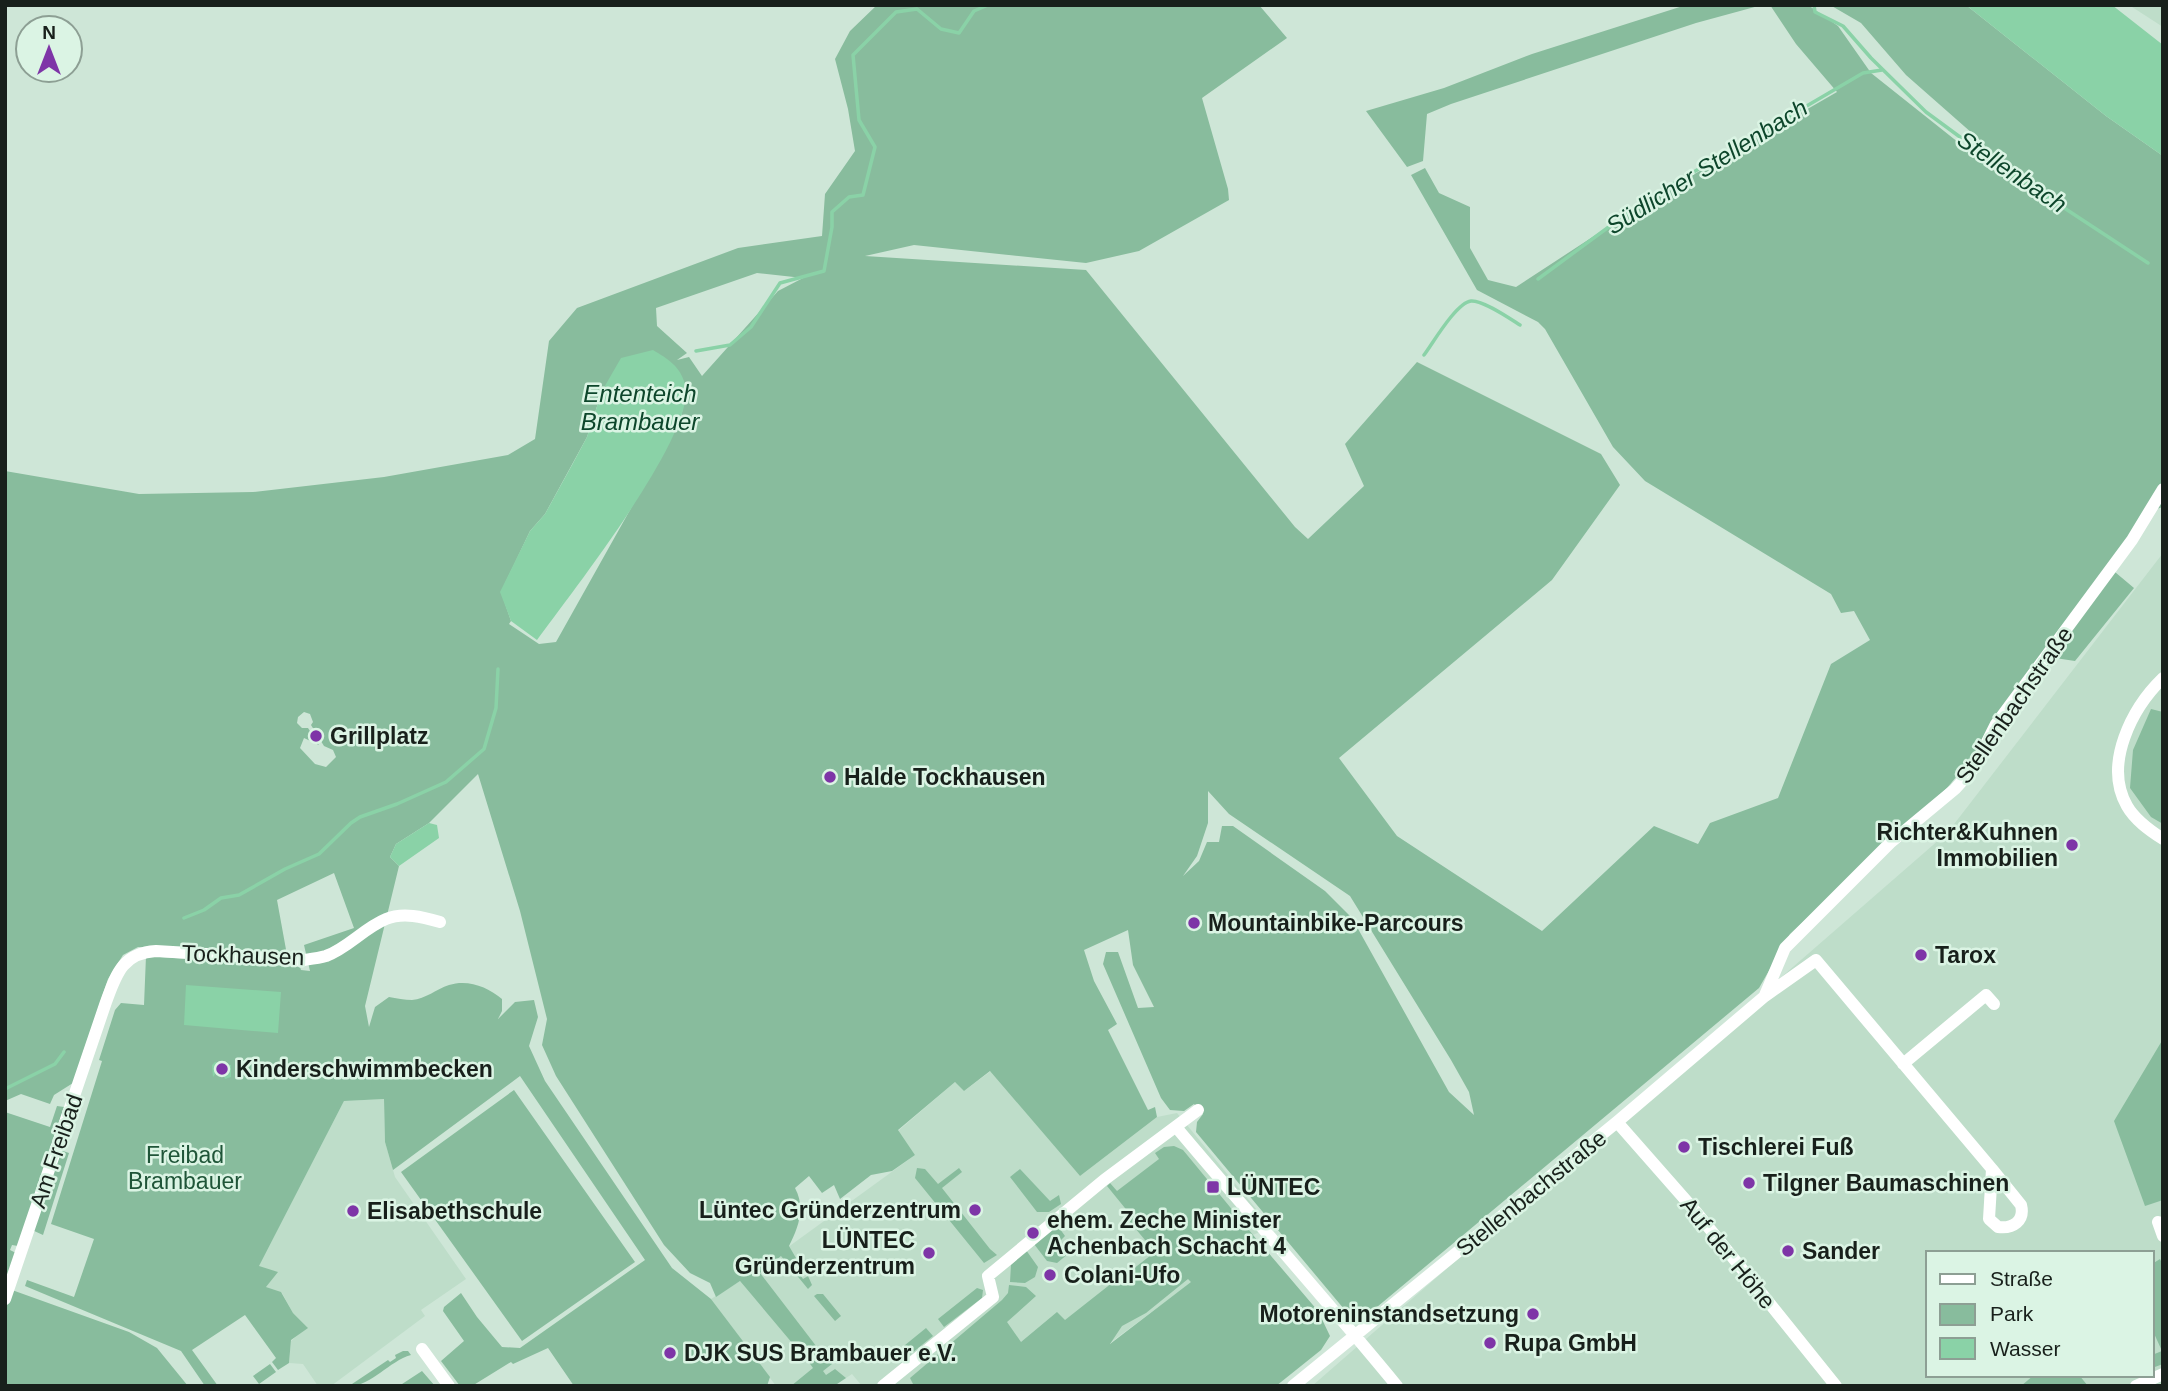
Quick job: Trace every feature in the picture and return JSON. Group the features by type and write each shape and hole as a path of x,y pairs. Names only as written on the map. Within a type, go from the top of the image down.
{"street":[{"name":"Stellenbachstraße","path":"1765,996 1785,948 1890,843 1955,789 1974,768 1996,724 2132,540 2163,489"},
{"path":"2163,678 2138,708 2126,735 2118,768 2120,788 2127,806 2139,820 2163,839"},
{"name":"Tockhausen","path":"106,1002 115,976 127,960 143,951 304,960 332,953 387,918 414,916 440,922"},
{"name":"Stellenbachstraße","path":"1293,1386 1617,1122 1765,996 1816,960 1992,1169"},
{"path":"1903,1064 1986,995 1994,1004"},
{"name":"Am Freibad","path":"5,1299 106,1002"},
{"path":"884,1386 993,1297 988,1276 1104,1180 1198,1110"},
{"name":"Auf der Höhe","path":"1617,1122 1697,1213 1836,1386"},
{"path":"1176,1127 1266,1235 1356,1335 1396,1386"},
{"path":"2158,1222 2163,1236"},
{"path":"422,1349 449,1386"},
{"path":"2136,1386 2163,1374"}],"shaded area":[{"path":"2129,5 2163,5 2163,27"},
{"path":"2163,553 2163,1386 1312,1386 1948,832"},
{"name":"ehem. Zeche Minister Achenbach Schacht 4","path":"991,1071 1080,1176 1157,1117 1177,1113 1271,1227 1246,1238 1192,1282 1052,1386 862,1386 852,1374 834,1386 776,1386 711,1299 740,1281 803,1356 760,1273 781,1256 780,1253 915,1155 898,1131 955,1082 964,1091"},
{"name":"Elisabethschule","path":"384,1099 385,1142 395,1177 466,1279 421,1310 425,1316 331,1386 318,1386 303,1364 289,1363 291,1341 307,1327 293,1313 282,1293 266,1287 277,1272 258,1267 344,1101"}],"green space":[{"name":"Freibad Brambauer","path":"877,5 1259,5 1287,38 1202,98 1229,200 1139,251 1086,263 914,245 865,256 1086,270 1295,527 1308,539 1364,486 1345,444 1417,362 1601,454 1620,485 1552,580 1339,758 1397,836 1542,931 1654,826 1698,844 1710,823 1778,798 1831,664 1870,640 1854,611 1841,613 1831,594 1645,481 1613,447 1545,329 1538,322 1477,290 1411,175 1425,168 1439,193 1470,207 1470,248 1488,280 1516,287 1646,202 1837,92 1796,44 1770,5 1808,5 1838,26 1871,73 1988,166 1981,141 1906,75 1861,23 1830,5 1966,5 2106,116 2163,156 2163,507 2156,509 2109,567 2134,588 2075,661 2055,658 1947,788 1790,934 1759,988 1371,1312 1349,1315 1196,1132 1197,1122 1203,1114 1194,1104 1184,1111 1170,1110 1161,1098 1103,964 1106,952 1118,952 1138,1008 1154,1007 1133,965 1128,930 1084,950 1094,981 1117,1024 1108,1030 1148,1110 1155,1107 1157,1117 1080,1176 990,1071 964,1091 955,1082 898,1130 915,1155 892,1171 871,1175 840,1199 834,1185 822,1193 809,1176 795,1188 800,1210 798,1225 789,1246 800,1265 796,1269 803,1279 808,1276 812,1285 808,1289 781,1256 760,1273 823,1355 803,1356 740,1281 716,1297 710,1283 690,1273 664,1245 556,1076 542,1045 547,1019 520,911 478,774 429,823 396,844 390,857 399,866 365,1006 369,1027 375,1007 389,997 417,999 456,983 477,985 502,999 502,1011 498,1019 515,1002 534,1000 538,1017 529,1046 545,1081 672,1268 711,1299 770,1377 767,1386 574,1386 548,1348 513,1364 511,1362 472,1386 460,1386 441,1361 464,1341 443,1311 444,1307 461,1293 502,1347 520,1348 645,1260 520,1076 393,1170 385,1142 384,1099 344,1101 259,1266 278,1272 266,1287 281,1292 293,1313 308,1328 291,1340 289,1363 278,1370 272,1362 276,1358 245,1315 192,1350 218,1386 205,1386 181,1351 25,1286 27,1280 74,1297 94,1239 51,1224 102,1061 99,1060 115,1010 121,1003 144,1005 146,956 300,967 301,970 310,971 304,945 354,928 334,873 277,900 287,955 138,947 123,955 108,979 73,1083 54,1095 50,1104 21,1094 5,1101 5,471 139,494 253,492 384,477 508,455 535,439 549,341 577,308 738,248 822,236 825,194 855,151 835,59 850,31","holes":["757,273 803,278 778,291 702,376 689,357 677,360 687,353 657,326 656,308","686,386 681,419 556,642 539,644 509,624 511,621 501,592 530,531 545,514 587,437 602,391","304,712 310,714 313,722 311,725 324,746 333,750 336,757 326,767 315,764 300,748 304,738 319,745 308,728 302,728 297,723 298,717","1208,791 1229,814 1350,896 1451,1060 1469,1092 1474,1115 1449,1092 1352,918 1325,891 1233,826 1222,826 1219,842 1207,842 1199,861 1183,876 1197,856 1208,823"]},
{"path":"1686,5 1762,5 1696,23 1427,114 1423,161 1407,167 1366,111 1444,88 1532,54"},
{"path":"2151,709 2163,712 2163,824 2151,817 2130,788 2133,750"},
{"path":"2163,1039 2163,1200 2145,1206 2114,1121"},
{"path":"514,1090 635,1262 522,1341 401,1172"},
{"path":"57,1106 64,1107 18,1246 12,1245 10,1250 16,1253 5,1283 5,1112 50,1127"},
{"path":"1174,1146 1183,1150 1258,1241 1250,1249 1253,1255 1266,1250 1318,1311 1330,1336 1321,1350 1276,1386 914,1386 910,1378 1002,1300 1008,1293 1009,1285 1026,1287 1036,1296 1007,1322 1021,1342 1057,1312 1065,1320 1155,1252 1125,1216 1129,1213 1107,1186 1110,1183 1117,1191 1159,1159 1155,1153 1164,1147","holes":["1188,1279 1191,1282 1110,1344 1122,1326 1146,1313"]},
{"path":"59,1153 69,1153 43,1235 32,1230"},
{"path":"917,1168 925,1169 938,1184 959,1168 962,1172 942,1188 997,1255 984,1263 915,1178"},
{"path":"1020,1169 1050,1201 1059,1195 1061,1204 1049,1212 1037,1212 1010,1177"},
{"path":"1054,1228 1060,1229 1065,1236 1058,1243 1068,1254 1057,1263 1047,1261 1034,1244"},
{"path":"1026,1250 1038,1267 1035,1277 1025,1283 1010,1282 1011,1265"},
{"path":"2160,1259 2163,1265 2163,1364 2154,1367 2154,1354 2162,1351 2154,1333 2154,1263"},
{"path":"977,1288 983,1290 982,1298 944,1327 938,1319"},
{"path":"12,1290 129,1332 157,1348 188,1386 5,1386 5,1311"},
{"path":"823,1294 841,1316 835,1321 814,1296"},
{"path":"926,1328 933,1336 901,1362 896,1361 894,1354"},
{"path":"408,1351 411,1355 365,1382 349,1386 388,1360 390,1362 396,1358 395,1355"},
{"path":"808,1361 830,1361 832,1364 823,1371 826,1375 835,1369 846,1378 834,1386 791,1386 813,1368"},
{"path":"270,1364 276,1372 259,1384 253,1376"},
{"path":"422,1371 435,1386 399,1386"},
{"path":"2032,1377 2081,1377 2088,1386 2021,1386"}],"water":[{"path":"1966,5 2112,5 2163,45 2163,156 2106,116"},
{"name":"Ententeich Brambauer","path":"653,350 677,368 685,384 684,407 672,438 628,514 537,640 511,621 500,592 530,531 545,514 587,437 602,391 621,358"},
{"path":"429,823 437,825 439,838 399,866 390,857 396,844"},
{"path":"186,985 281,992 278,1033 184,1025"},
{"name":"Kinderschwimmbecken","path":"215,1062 231,1065 231,1077 225,1079 223,1074 216,1073 213,1077 212,1065"}],"waterway":[{"path":"696,351 730,345 751,327 780,283 824,271 832,212 849,197 863,195 875,147 859,120 853,55 896,12 917,9 941,29 959,33 974,11 988,5"},
{"name":"Stellenbach","path":"1814,5 1815,12 1843,26 1926,112 1994,162 2148,263"},
{"name":"Südlicher Stellenbach","path":"1538,279 1644,201 1863,73 1882,70"},
{"name":"Südlicher Stellenbach","path":"1424,355 1452,316 1465,303 1471,301 1489,306 1520,325"},
{"path":"184,918 204,910 221,898 239,895 285,869 319,854 360,817 446,782 484,749 496,708 498,669"},
{"path":"5,1089 55,1064 64,1052"}],"place":[{"name":"Grillplatz","path":"316,736"},
{"name":"Halde Tockhausen","path":"830,777"},
{"name":"Richter&Kuhnen Immobilien","path":"2072,845"},
{"name":"Mountainbike-Parcours","path":"1194,923"},
{"name":"Tarox","path":"1921,955"},
{"name":"Kinderschwimmbecken","path":"222,1069"},
{"name":"Tischlerei Fuß","path":"1684,1147"},
{"name":"Tilgner Baumaschinen","path":"1749,1183"},
{"name":"LÜNTEC","path":"1213,1187"},
{"name":"Lüntec Gründerzentrum","path":"975,1210"},
{"name":"Elisabethschule","path":"353,1211"},
{"name":"ehem. Zeche Minister Achenbach Schacht 4","path":"1033,1233"},
{"name":"Sander","path":"1788,1251"},
{"name":"LÜNTEC Gründerzentrum","path":"929,1253"},
{"name":"Colani-Ufo","path":"1050,1275"},
{"name":"Motoreninstandsetzung","path":"1533,1314"},
{"name":"Rupa GmbH","path":"1490,1343"},
{"name":"DJK SUS Brambauer e.V.","path":"670,1353"}]}
